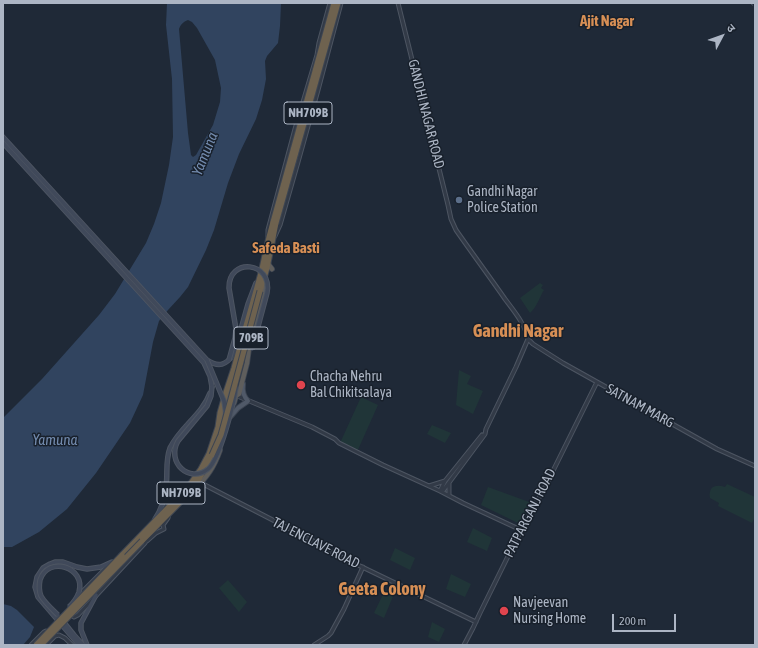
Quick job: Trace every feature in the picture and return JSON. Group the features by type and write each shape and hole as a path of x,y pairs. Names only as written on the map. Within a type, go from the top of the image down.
{"highway":[{"name":"NH709B","path":"50,630 128,549 169,514 190,492 198,481 212,455 228,417 268,264 275,223 334,3"},
{"name":"NH709B","path":"149,530 189,486 209,454 261,273 268,242 275,223 340,3"},
{"path":"268,264 272,269"},
{"name":"709B","path":"190,492 201,484 208,475 217,459 224,440 228,417 236,396 239,394 244,376 249,348 265,286 263,280"},
{"path":"42,645 144,542 149,530"},
{"path":"36,645 50,630"}],"main road":[{"path":"3,136 204,363 209,373 212,386 211,396 207,406 178,441 174,455 181,468 190,473 198,473 206,470 216,456 222,441 235,394 239,372"},
{"path":"3,143 207,360 214,364 219,365 225,363 234,354 254,289 261,273"},
{"path":"229,360 236,329 229,288 230,281 236,270 248,266 258,269 263,273 268,286 247,363"},
{"path":"207,360 224,401 228,417 248,400 244,396 243,392 244,376"},
{"path":"149,530 161,508 166,487 166,464 170,449 176,439 205,404 212,386"},
{"path":"83,645 40,599 36,592 36,579 41,570 48,565 58,562 87,569 98,568 112,562"},
{"path":"50,630 56,621 69,607 79,591 79,581 76,574 70,569 61,566 51,567 45,572 41,578 39,586 40,593 42,598 56,616 78,645"},
{"path":"87,645 80,624 96,595"}],"street":[{"path":"268,242 268,230 330,3"},
{"path":"273,238 280,225 330,46 340,3"},
{"name":"GANDHI NAGAR ROAD","path":"398,3 453,225 522,324 528,339"},
{"path":"319,43 330,46"},
{"path":"296,127 307,130"},
{"path":"441,491 485,434 528,339"},
{"name":"SATNAM MARG","path":"528,339 533,344 557,359 597,382 717,449 755,466"},
{"name":"PATPARGANJ ROAD","path":"464,645 597,382"},
{"path":"227,392 298,421 335,439 339,443 361,455 441,491 521,530"},
{"path":"429,486 447,482"},
{"path":"447,482 449,495"},
{"name":"TAJ ENCLAVE ROAD","path":"201,484 325,547 329,551 476,622"},
{"path":"149,530 137,536 74,601 69,611 70,615 74,617 77,616 144,542 164,529 163,525 169,514"},
{"path":"314,645 331,634 363,568"},
{"path":"31,645 46,631 55,636"},
{"path":"46,645 58,634 72,645"}],"green space":[{"path":"540,283 543,285 541,288 544,290 530,313 520,298"},
{"path":"459,370 471,376 467,384 483,391 473,414 456,405"},
{"path":"361,397 378,405 357,452 340,443"},
{"path":"432,425 451,433 445,443 427,434"},
{"path":"727,484 755,497 755,517 752,523 718,506 719,503 710,498 711,488 716,486 725,487"},
{"path":"488,487 532,503 520,524 481,505"},
{"path":"473,528 492,538 487,551 467,542"},
{"path":"395,548 415,558 410,570 390,560"},
{"path":"451,574 471,584 465,597 446,589"},
{"path":"228,580 247,602 239,612 219,588"},
{"path":"385,590 394,594 384,618 374,613"},
{"path":"432,622 445,629 439,642 428,637"}],"water":[{"name":"Yamuna","path":"167,3 281,3 278,43 267,56 265,61 266,79 262,100 256,119 239,154 206,250 188,287 159,321 153,342 143,395 130,423 96,473 67,509 39,532 12,547 3,547 3,418 42,379 99,315 115,294 146,243 161,203 173,137 172,79 166,25","holes":["188,20 192,22 215,60 221,88 220,102 213,125 196,155 193,157 191,155 188,133 179,29 181,24"]},
{"path":"3,604 11,606 17,610 34,627 30,637 23,645 3,645"}],"railway":[{"path":"750,3 755,7"}],"place":[{"name":"Gandhi Nagar Police Station","path":"459,200"},
{"name":"Chacha Nehru Bal Chikitsalaya","path":"301,385"},
{"name":"Navjeevan Nursing Home","path":"504,611"}],"district":[{"name":"Ajit Nagar","path":"607,21"},
{"name":"Safeda Basti","path":"286,248"},
{"name":"Gandhi Nagar","path":"518,331"},
{"name":"Geeta Colony","path":"382,589"}]}
